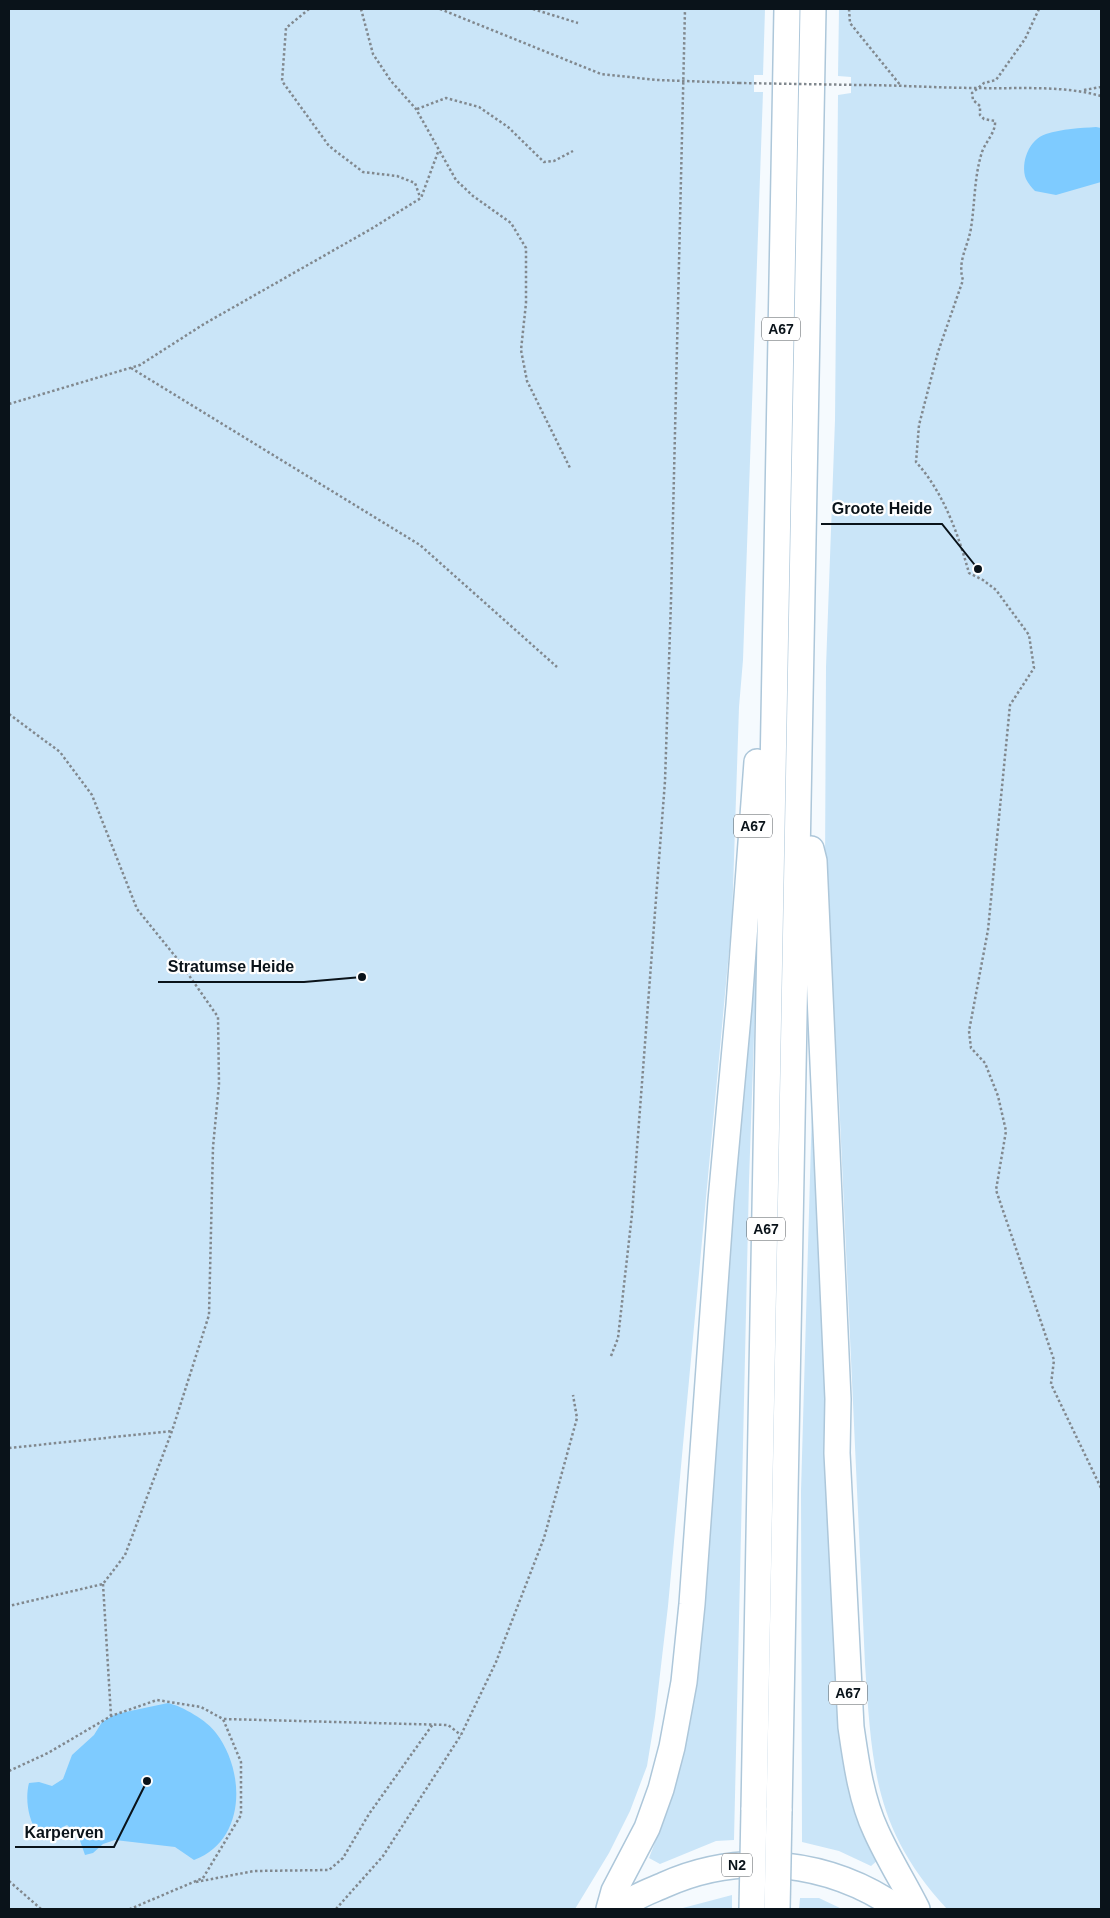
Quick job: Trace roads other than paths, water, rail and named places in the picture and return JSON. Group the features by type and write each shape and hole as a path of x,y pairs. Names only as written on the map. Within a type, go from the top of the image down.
{"highway":[{"name":"A67","path":"752,1909 787,9"},
{"name":"A67","path":"777,1909 813,9"},
{"name":"A67","path":"609,1909 614,1891 647,1828 661,1788 672,1746 684,1682 693,1596 720,1211 739,1005 758,753 774,648"},
{"name":"A67","path":"799,791 814,861 838,1399 838,1463 851,1727 855,1754 871,1819 885,1852 917,1909"},
{"name":"N2","path":"622,1909 648,1892 694,1874 730,1866 769,1864 796,1867 837,1877 883,1898 899,1909"}],"water":[{"path":"1101,128 1101,182 1056,195 1035,191 1026,179 1024,166 1027,152 1035,141 1052,132"},
{"path":"168,1703 180,1707 212,1728 226,1749 233,1767 236,1785 236,1804 232,1822 224,1838 211,1851 194,1860 175,1847 115,1840 103,1844 93,1853 85,1855 78,1835 67,1825 54,1831 37,1832 31,1821 28,1808 27,1795 29,1783 39,1782 52,1786 63,1779 72,1755 94,1735 102,1722 116,1714"}],"place":[{"name":"Groote Heide","path":"978,569"},
{"name":"Stratumse Heide","path":"362,977"},
{"name":"Karperven","path":"147,1781"}]}
